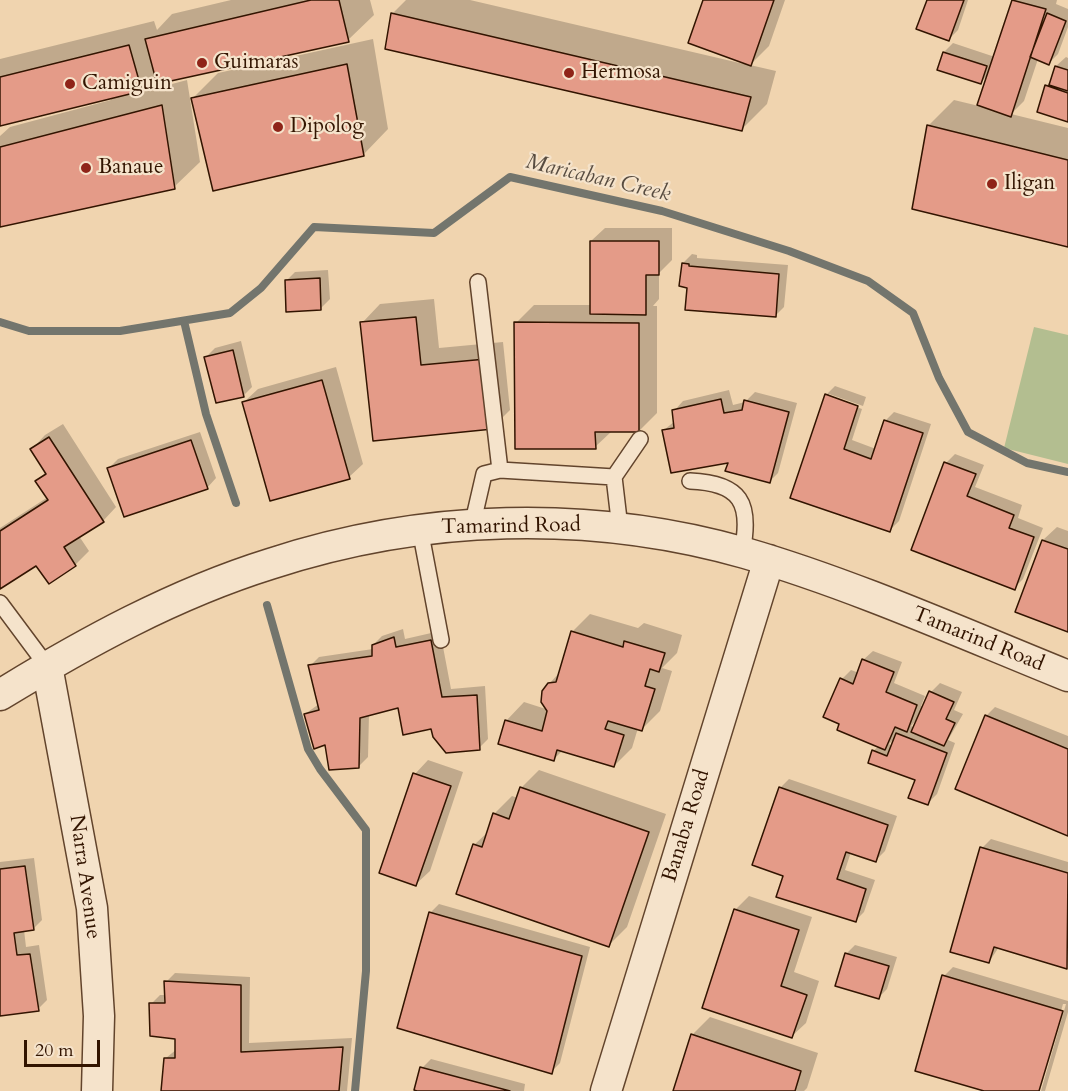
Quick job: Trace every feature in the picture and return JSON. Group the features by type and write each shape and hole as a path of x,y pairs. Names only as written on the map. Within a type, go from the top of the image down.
{"street":[{"name":"Tamarind Road","path":"0,695 47,666 121,626 268,564 344,543 420,529 540,522 658,533 755,556 1068,676"},
{"name":"Banaba Road","path":"606,1091 755,556"},
{"name":"Narra Avenue","path":"47,666 92,908 99,1016 97,1091"}],"lane":[{"path":"478,282 500,470"},
{"path":"620,528 614,477 640,439"},
{"path":"472,526 484,474 500,470 614,477"},
{"path":"690,481 717,482 733,492 744,507 746,532 755,556"},
{"path":"420,529 441,640"},
{"path":"0,603 47,666"}],"green space":[{"path":"1034,327 1068,335 1068,464 1004,448"}],"building":[{"name":"Guimaras","path":"311,0 339,0 349,42 157,84 145,39"},
{"path":"703,0 774,0 751,66 688,43"},
{"path":"927,0 964,0 949,41 916,29"},
{"path":"1012,0 1046,9 1011,117 977,105"},
{"name":"Hermosa","path":"391,13 751,97 742,131 385,49"},
{"path":"1047,13 1066,21 1049,65 1030,57"},
{"name":"Camiguin","path":"129,45 142,91 0,126 0,77"},
{"path":"943,52 987,66 981,84 937,70"},
{"name":"Dipolog","path":"347,64 364,156 213,191 191,98"},
{"path":"1055,66 1068,70 1068,91 1049,85"},
{"path":"1045,85 1068,93 1068,122 1037,112"},
{"name":"Banaue","path":"162,105 175,189 0,227 0,147"},
{"name":"Iligan","path":"927,125 1068,160 1068,247 912,209"},
{"path":"590,241 659,241 659,275 646,275 646,315 590,314"},
{"path":"682,263 689,264 689,266 779,274 776,317 685,310 687,288 679,286"},
{"path":"320,278 321,310 286,312 285,280"},
{"path":"416,317 421,365 486,359 493,429 373,441 360,322"},
{"path":"514,322 639,323 639,432 595,432 596,449 515,449"},
{"path":"233,350 244,397 216,403 204,357"},
{"path":"322,380 350,479 270,501 242,402"},
{"path":"825,394 858,406 844,449 871,459 884,420 923,433 890,532 790,498"},
{"path":"721,399 724,413 742,410 744,400 789,412 770,483 725,471 728,463 671,473 662,430 674,428 672,410"},
{"path":"49,437 104,522 64,547 76,566 49,584 36,566 0,589 0,531 48,500 35,481 46,474 30,449"},
{"path":"191,440 208,489 124,517 107,468"},
{"path":"944,462 976,474 967,496 1014,515 1009,528 1034,537 1015,590 911,550"},
{"path":"1042,540 1068,549 1068,632 1015,612"},
{"path":"571,631 623,647 624,641 665,653 659,672 650,669 645,686 655,689 642,731 608,721 605,729 624,735 614,767 557,750 554,761 498,744 505,720 542,731 547,711 541,702 542,691 548,683 556,682"},
{"path":"394,637 396,647 431,640 442,697 477,695 480,750 446,753 433,737 431,729 403,735 398,708 360,718 359,768 329,770 325,745 314,749 304,714 319,710 308,665 372,656 372,645"},
{"path":"862,659 894,672 886,692 917,705 907,732 895,727 885,750 837,730 839,724 823,717 840,678 853,684"},
{"path":"929,691 954,702 946,719 955,723 944,746 911,732"},
{"path":"985,715 1068,749 1068,836 955,789"},
{"path":"896,733 947,753 928,805 908,798 915,780 868,763 872,750 887,756"},
{"path":"413,773 451,786 416,886 379,873"},
{"path":"520,787 649,832 609,947 456,894 473,844 482,847 493,813 509,819"},
{"path":"779,787 888,825 876,862 846,852 837,879 866,889 856,922 776,897 783,876 752,865"},
{"path":"980,847 1068,873 1067,969 994,947 989,963 950,952"},
{"path":"25,866 34,930 14,933 17,955 30,954 39,1011 0,1016 0,869"},
{"path":"734,909 799,930 781,986 807,995 792,1038 702,1008"},
{"path":"429,912 582,956 552,1074 397,1028"},
{"path":"845,953 889,966 879,999 835,986"},
{"path":"942,975 1063,1011 1039,1091 984,1091 915,1071"},
{"path":"164,981 241,985 241,1052 343,1047 339,1091 161,1091 164,1058 175,1058 175,1039 150,1036 149,1003 165,1003"},
{"path":"691,1034 801,1071 795,1091 673,1091"},
{"path":"420,1067 510,1091 417,1091 414,1090"}],"waterway":[{"name":"Maricaban Creek","path":"0,322 29,331 120,331 230,313 261,288 314,227 434,233 510,177 662,211 789,251 868,281 913,313 939,378 968,432 1027,463 1068,472"},
{"path":"184,321 206,414 236,503"},
{"path":"267,605 308,749 320,769 366,830 366,971 355,1091"}],"place":[{"name":"Guimaras","path":"202,63"},
{"name":"Hermosa","path":"569,73"},
{"name":"Camiguin","path":"70,84"},
{"name":"Dipolog","path":"278,127"},
{"name":"Banaue","path":"86,168"},
{"name":"Iligan","path":"992,184"}]}
